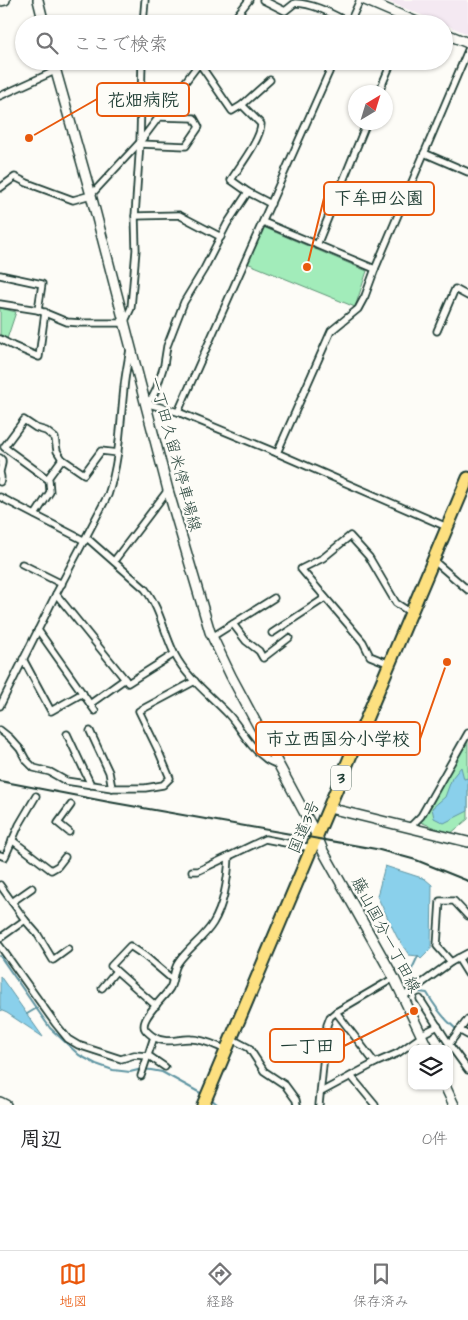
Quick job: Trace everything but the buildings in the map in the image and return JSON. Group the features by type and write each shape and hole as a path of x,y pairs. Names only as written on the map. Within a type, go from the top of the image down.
{"highway":[{"name":"国道3号","path":"204,1105 447,527 462,500 468,478"}],"main road":[{"path":"0,2 5,0"},
{"path":"38,0 42,15"},
{"path":"365,0 396,15"},
{"path":"453,37 468,43"},
{"name":"一丁田久留米停車場線","path":"56,71 168,490 212,637 317,836"},
{"path":"329,808 468,842"},
{"name":"藤山国分一丁田線","path":"317,836 323,851 394,978 426,1045"},
{"path":"448,1090 454,1105"},
{"path":"0,1102 6,1105"}],"street":[{"path":"144,15 145,0"},
{"path":"237,15 249,0"},
{"path":"263,0 286,11 295,3 304,3 335,15"},
{"path":"353,15 360,0"},
{"path":"277,453 331,331 358,309 366,296 374,270 468,50"},
{"path":"0,304 42,311 67,322 124,323 131,308 136,250 135,216 140,143 142,70"},
{"path":"0,188 14,177 73,200 90,195 140,143 194,70"},
{"path":"205,70 232,111 242,105 270,80"},
{"path":"178,412 330,70"},
{"path":"382,85 388,70"},
{"path":"0,96 56,71"},
{"path":"242,105 262,124 257,140 231,180 248,192 271,204"},
{"path":"140,143 186,146 199,126 194,118 158,117"},
{"path":"317,245 364,130"},
{"path":"424,153 468,172"},
{"path":"145,403 152,398 156,390 164,365 167,346 184,302 227,224 248,192"},
{"path":"135,216 178,215 221,237"},
{"path":"263,222 374,270"},
{"path":"0,275 42,284 39,358 12,346 0,338"},
{"path":"437,331 455,289 467,293"},
{"path":"0,706 56,594 86,540 113,482 130,346"},
{"path":"145,403 178,412 447,527"},
{"path":"35,515 50,492 50,480 4,447 24,420 36,428 46,431 55,438 62,459 84,474 101,451 118,453"},
{"path":"0,458 2,460 0,473 2,478 0,482"},
{"path":"48,478 62,459"},
{"path":"114,561 168,490"},
{"path":"0,497 86,540 114,561 145,589 152,597 174,654 182,665 229,716 253,747 265,759 280,766"},
{"path":"390,664 370,656 363,642 301,569 323,558 350,536 369,557 396,603 412,612"},
{"path":"433,560 468,590"},
{"path":"22,564 62,584"},
{"path":"56,594 128,683 174,654"},
{"path":"212,637 274,598"},
{"path":"272,633 325,598"},
{"path":"233,624 246,641 259,651 263,658 289,638"},
{"path":"38,630 95,711"},
{"path":"23,659 52,711 83,693"},
{"path":"90,704 125,679"},
{"path":"0,730 20,748 26,760 34,768 50,772 66,781 112,788 145,788 163,785 170,778 139,710 195,681"},
{"path":"90,730 108,772 112,788"},
{"path":"410,828 420,816 468,732"},
{"path":"67,734 91,785"},
{"path":"0,855 5,857 18,825 36,796"},
{"path":"69,832 58,822 71,805"},
{"path":"192,871 198,871 265,839 312,848"},
{"path":"12,840 51,870 58,866 65,857"},
{"path":"229,856 228,878 222,901 213,923 176,964 170,987 148,1015 144,1024 145,1029 154,1037 166,1041 189,1038 249,1048 264,1071 285,1084 296,1100 297,1105"},
{"path":"0,885 38,936 53,960 68,949"},
{"path":"12,902 32,888"},
{"path":"452,962 437,946 440,901 454,901 468,916"},
{"path":"0,938 25,920"},
{"path":"0,946 68,1039 121,1059 134,1055 148,1056 165,1067"},
{"path":"156,1006 111,966 130,946 172,980"},
{"path":"403,997 452,962 468,953"},
{"path":"458,958 468,974"},
{"path":"102,988 116,971"},
{"path":"320,1105 327,1025 330,1017 394,978"},
{"path":"420,998 468,1070"},
{"path":"336,1012 374,1063"},
{"path":"449,1044 468,1019"},
{"path":"321,1092 374,1063 398,1054 422,1035 438,1026"},
{"path":"459,1030 468,1035"},
{"path":"141,1076 154,1037"},
{"path":"351,1076 375,1105"}],"shaded area":[{"path":"384,0 468,0 468,34 453,28 453,15 422,15"}],"green space":[{"path":"263,227 367,271 355,307 247,263"},
{"path":"0,308 16,312 7,339 0,335"},
{"path":"468,736 468,819 450,834 418,821"}],"water":[{"path":"461,767 464,779 468,778 468,811 444,823 434,818 432,808 445,797 452,778"},
{"path":"385,866 425,879 432,885 431,949 421,959 418,956 409,955 397,937 377,896"},
{"path":"0,976 43,1037 0,1010"}],"waterway":[{"path":"0,956 50,1028 79,1055 113,1070 130,1072 142,1069 162,1072 204,1095"},
{"path":"415,985 411,971 418,956"},
{"path":"417,989 419,992 427,993 440,1013 457,1030"},
{"path":"27,1014 37,1008"},
{"path":"210,1098 218,1105"}],"railway":[{"path":"0,781 376,849 416,860 468,881"}],"place":[{"name":"花畑病院","path":"29,138"},
{"name":"下牟田公園","path":"307,267"},
{"name":"市立西国分小学校","path":"447,662"},
{"name":"一丁田","path":"414,1011"}]}
